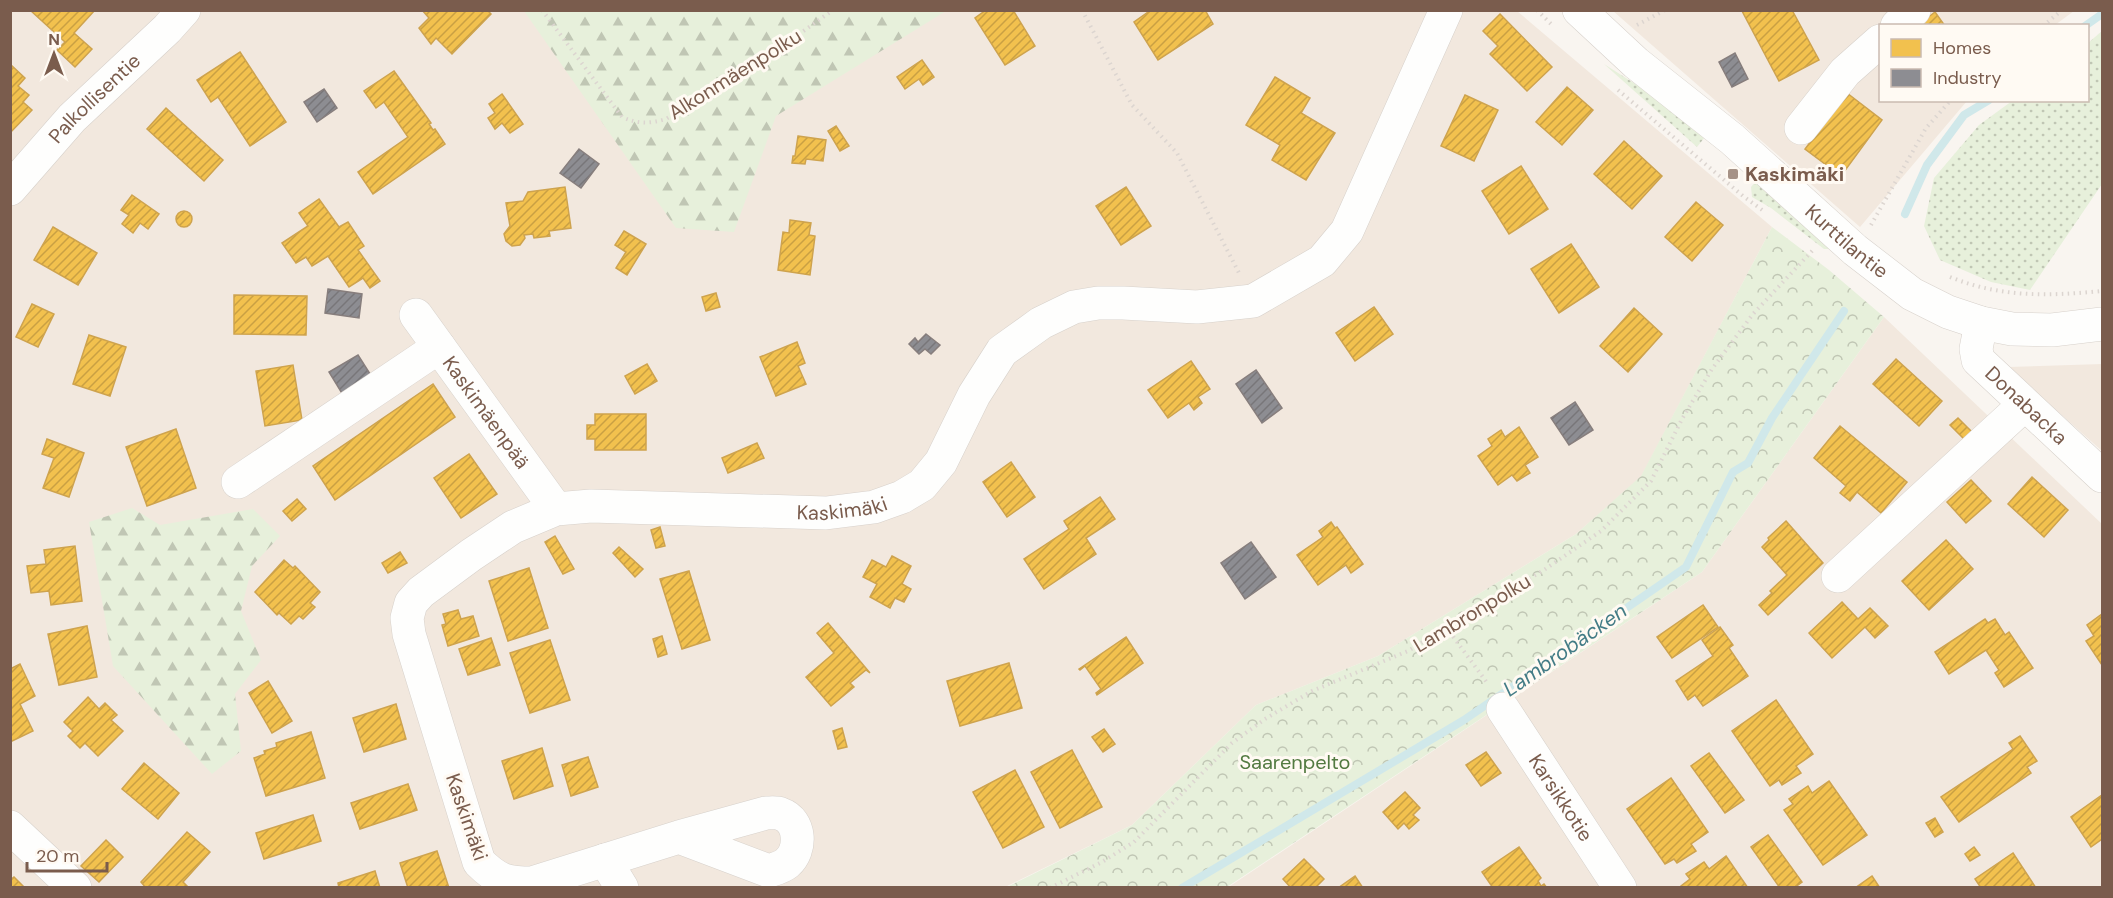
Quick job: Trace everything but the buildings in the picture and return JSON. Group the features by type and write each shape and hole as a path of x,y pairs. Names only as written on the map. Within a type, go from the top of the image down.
{"street":[{"name":"Palkollisentie","path":"10,189 72,118 167,29 184,10"},
{"name":"Kaskimäki","path":"679,837 532,883 510,883 492,875 479,862 409,634 407,618 411,603 421,592 466,558 513,527 556,509 591,506 826,513 874,507 902,497 922,485 941,462 974,395 994,361 1012,342 1041,323 1074,308 1098,303 1197,307 1253,301 1322,261 1347,231 1446,10"},
{"name":"Kurttilantie","path":"1579,10 1636,63 1732,139 1855,250 1912,294 1948,312 1981,323 2012,329 2052,330 2103,324"},
{"path":"1900,24 1914,10"},
{"path":"1801,128 1845,72 1879,43"},
{"name":"Kaskimäenpää","path":"416,315 556,509"},
{"name":"Donabacka","path":"1981,323 1976,349 1978,360 2103,476"},
{"path":"238,482 439,347"},
{"path":"1838,576 2024,405"},
{"name":"Karsikkotie","path":"1495,696 1620,888"},
{"path":"10,827 75,888"},
{"path":"605,860 622,888"}],"path":[{"name":"Alkonmäenpolku","path":"542,10 622,117 634,123 650,124 666,119 774,52 833,10"},
{"path":"1082,10 1132,105 1177,153 1253,301"},
{"path":"2045,24 2062,10"},
{"path":"1879,232 1871,226 1926,128 1949,102"},
{"name":"Lambronpolku","path":"1050,888 1102,862 1134,842 1232,743 1265,719 1312,691 1408,651 1544,570 1601,531 1650,480 1712,369 1753,314 1815,249"},
{"path":"1941,273 1983,289 2016,294 2059,295 2103,291"},
{"path":"1446,627 1495,696"}],"shaded area":[{"path":"10,11 1517,11 1772,227 1641,477 1576,534 1378,656 1256,705 1132,825 1005,887 11,887"},
{"path":"1613,11 2074,11 2056,24 1879,24 1879,102 1966,102 1860,227"},
{"path":"1884,317 2102,524 2102,887 1227,888 1702,572"},
{"path":"2102,364 2102,451 2008,367"}],"green space":[{"path":"524,11 946,11 776,116 734,232 676,228"},
{"path":"2102,31 2102,184 2030,290 1991,282 1940,260 1924,226 1934,178 1979,125 2011,102 2089,102 2089,42"},
{"path":"1604,64 1662,101 1705,137 1697,147"},
{"path":"1757,180 1834,246 1824,249 1771,208 1752,197 1751,187"},
{"name":"Saarenpelto","path":"1772,227 1829,270 1884,317 1702,572 1227,887 1005,888 1132,825 1256,705 1378,656 1576,534 1641,476"},
{"path":"132,508 160,525 253,509 280,536 252,566 241,611 261,660 235,694 241,751 212,774 113,666 89,522"}],"waterway":[{"name":"Lambrobäcken","path":"2088,24 2102,14"},
{"name":"Lambrobäcken","path":"1905,214 1927,165 1964,115 1986,102"},
{"name":"Lambrobäcken","path":"1182,888 1464,720 1686,567 1733,472 1748,463 1772,418 1844,311"}],"place":[{"name":"Kaskimäki","path":"1733,174"}]}
